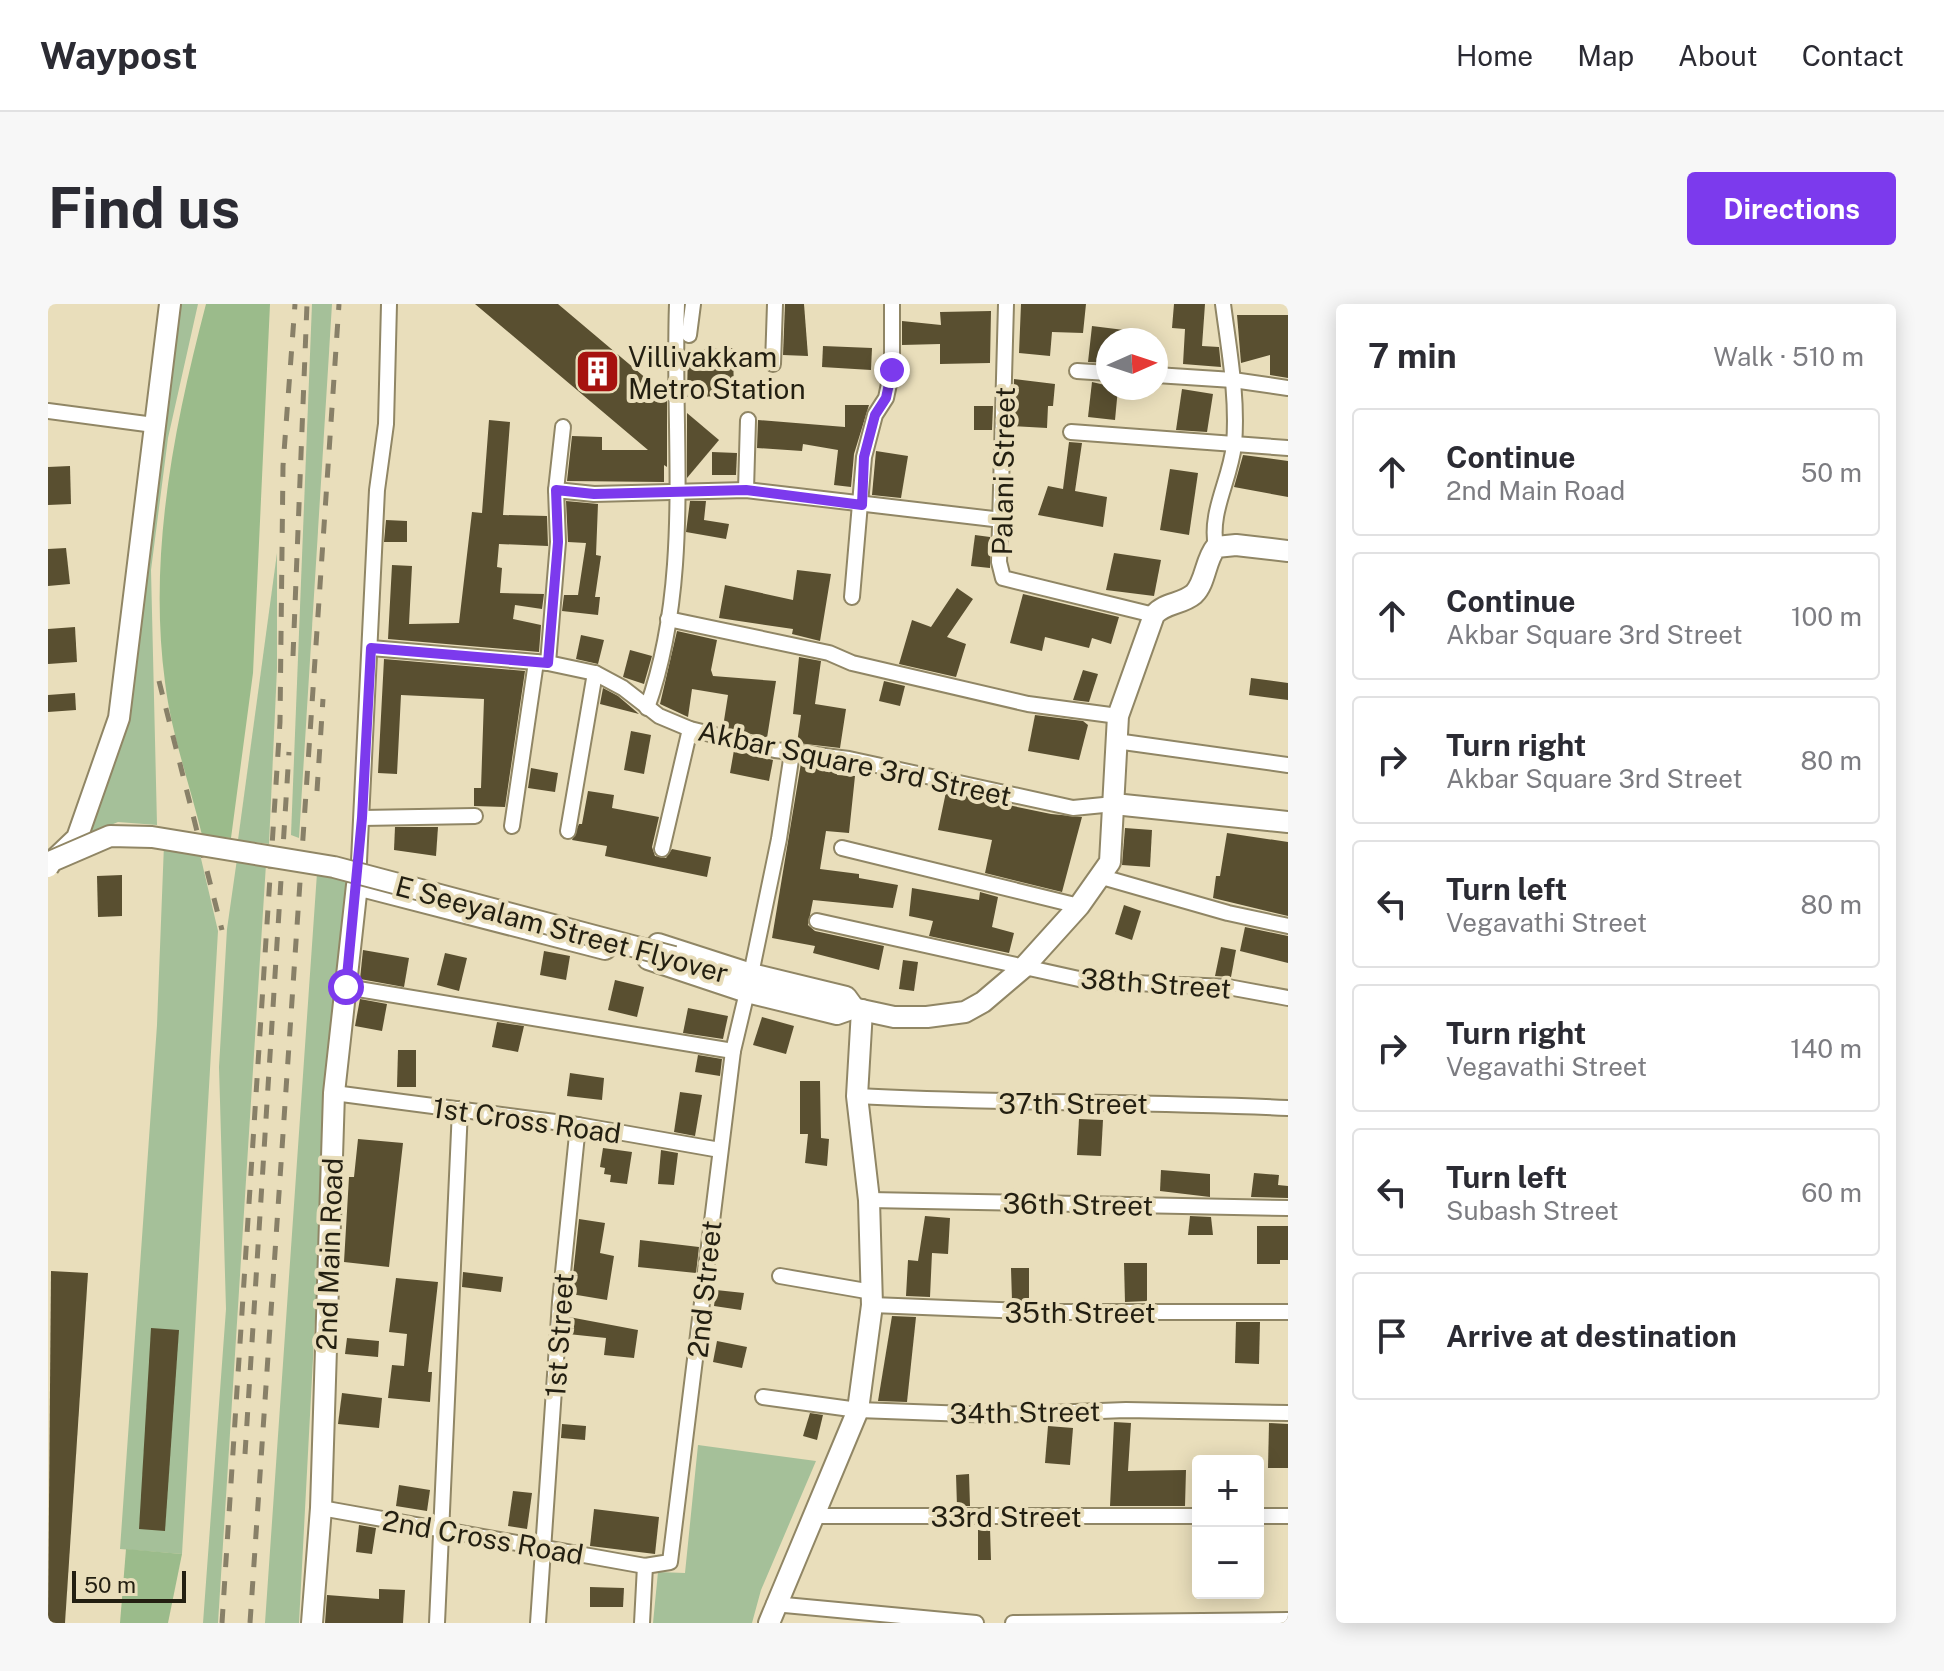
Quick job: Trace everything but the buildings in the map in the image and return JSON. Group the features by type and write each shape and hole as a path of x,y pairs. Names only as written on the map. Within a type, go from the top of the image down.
{"street":[{"path":"48,866 77,838 119,718 170,304"},
{"path":"389,304 386,424 377,490 357,885 486,920 749,983 837,1014 854,1008 894,1017 965,1012 983,1002 1023,968 1079,906 1110,862 1118,716 1154,615 1161,607 1184,600 1197,590 1216,547 1212,528 1234,445 1233,380 1223,304"},
{"path":"647,708 668,619 680,492 677,304"},
{"path":"689,335 693,304"},
{"path":"773,364 775,304"},
{"path":"852,597 864,457 875,415 886,398 892,370 892,304"},
{"name":"Palani Street","path":"1006,304 999,562 1003,578 1154,615"},
{"path":"1077,371 1096,372"},
{"path":"1168,376 1288,388"},
{"path":"48,411 154,425"},
{"path":"746,490 748,420"},
{"path":"512,826 542,663 558,542 556,490 563,427"},
{"path":"1071,432 1288,448"},
{"path":"556,490 594,494 746,490 1002,520"},
{"path":"1216,547 1236,545 1288,551"},
{"path":"668,619 829,653 865,666 1028,704 1118,716"},
{"name":"Akbar Square 3rd Street","path":"371,648 542,663 595,673 623,688 647,708 690,729 792,753 849,759 1073,808 1114,804"},
{"path":"568,831 595,673"},
{"path":"662,849 690,729"},
{"path":"1116,741 1288,765"},
{"path":"749,983 779,839 792,753"},
{"path":"1114,804 1288,822"},
{"path":"362,818 475,816"},
{"name":"E Seeyalam Street Flyover","path":"48,866 52,861 110,836 152,837 334,867 854,1008"},
{"path":"842,848 1079,906"},
{"path":"1102,877 1228,913 1288,926"},
{"name":"2nd Main Road","path":"312,1623 321,1508 334,1093 357,885"},
{"name":"38th Street","path":"817,921 1088,981 1228,987 1288,998"},
{"name":"2nd Street","path":"645,1566 670,1562 733,1051 749,983"},
{"path":"346,987 733,1051"},
{"path":"854,1008 857,1096 869,1200 872,1298 858,1410 841,1459 772,1614 976,1623"},
{"name":"1st Cross Road","path":"334,1093 578,1125 720,1150"},
{"name":"37th Street","path":"857,1096 1009,1104 1136,1101 1288,1108"},
{"path":"437,1623 460,1109"},
{"name":"1st Street","path":"538,1623 541,1545 578,1125"},
{"name":"36th Street","path":"869,1200 1288,1208"},
{"name":"35th Street","path":"780,1276 872,1298 1032,1312 1288,1312"},
{"name":"34th Street","path":"763,1397 858,1410 996,1415 1126,1410 1288,1413"},
{"name":"2nd Cross Road","path":"321,1508 442,1527 645,1566"},
{"name":"33rd Street","path":"813,1516 1192,1516"},
{"path":"1264,1516 1288,1516"},
{"path":"642,1623 645,1566"},
{"path":"1013,1623 1288,1620"}],"green space":[{"path":"175,304 198,304 168,438 151,570 157,825 118,822 86,835 121,718"},
{"path":"206,304 270,304 253,673 231,838 202,835 172,720 161,634 162,539 167,491 174,444"},
{"path":"312,304 332,304 299,838 291,835"},
{"path":"277,553 277,668 269,844 238,840"},
{"path":"164,844 199,850 218,931 182,1554 120,1549 157,1025"},
{"path":"237,859 266,864 218,1623 203,1623 226,1309 219,1067 227,929"},
{"path":"317,873 352,877 327,1094 299,1623 265,1623"},
{"path":"698,1445 816,1461 761,1590 752,1623 653,1623 658,1572 685,1573"},
{"path":"126,1549 182,1554 168,1623 120,1623"}],"railway":[{"path":"222,1623 280,722 283,466 295,304"},
{"path":"293,656 307,304"},
{"path":"250,1623 339,304"},
{"path":"159,681 222,930"},
{"path":"317,791 323,699"},
{"path":"245,1454 289,752"}],"place":[{"name":"Villivakkam Metro Station","path":"597,372"}],"route":[{"path":"346,987 357,893 371,648 548,663 558,542 556,490 594,494 746,490 862,505 864,457 875,415 886,398 892,370"}]}
